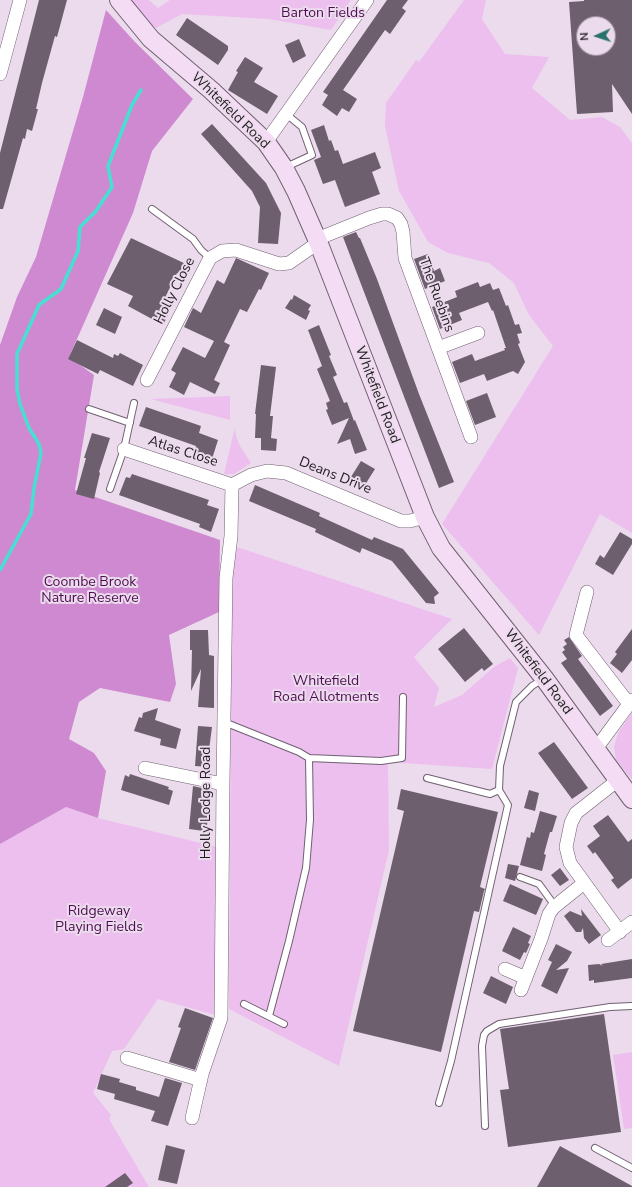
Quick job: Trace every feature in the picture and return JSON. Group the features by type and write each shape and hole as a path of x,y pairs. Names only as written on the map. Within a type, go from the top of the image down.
{"main road":[{"name":"Whitefield Road","path":"119,0 151,39 211,90 266,142 284,168 296,190 318,241 425,517 441,548 544,678 632,799"}],"street":[{"path":"0,74 20,0"},
{"path":"266,142 367,0"},
{"name":"The Ruebins","path":"318,241 369,218 388,214 396,218 401,224 405,258 471,437"},
{"name":"Holly Close","path":"147,380 210,258 222,251 236,250 279,264 289,263 318,241"},
{"name":"The Ruebins","path":"438,348 478,333"},
{"name":"Atlas Close","path":"124,449 232,485"},
{"name":"Deans Drive","path":"232,485 251,475 268,471 286,473 401,521 410,521 425,517"},
{"name":"Holly Lodge Road","path":"192,1118 201,1080 221,1018 226,578 231,536 232,485"},
{"path":"588,592 576,635 630,702 595,750"},
{"path":"145,768 223,784"},
{"path":"618,780 580,809 573,818 566,842 567,854 570,863 620,932"},
{"path":"504,969 524,984 550,911 584,883"},
{"path":"608,940 632,922"},
{"path":"127,1058 201,1080"}],"lane":[{"path":"284,168 312,155 302,127 286,114"},
{"path":"152,209 193,239 201,250 210,258"},
{"path":"110,489 124,449 134,403"},
{"path":"89,409 130,422"},
{"path":"439,1103 451,1061 508,805 499,790 500,766 516,702 532,686 544,678"},
{"path":"224,722 299,752 309,758 381,761 402,758 403,697"},
{"path":"269,1016 289,941 306,868 310,820 309,758"},
{"path":"427,778 490,794 499,790"},
{"path":"520,877 533,881 541,886 555,906"},
{"path":"244,1004 284,1024"},
{"path":"485,1126 482,1046 484,1035 487,1031 499,1024 610,1007 632,1006"},
{"path":"595,1148 632,1168"}],"green space":[{"name":"Barton Fields","path":"131,0 149,0 158,8 170,0 351,0 331,30 269,19 182,14 156,28 149,22"},
{"path":"464,0 486,0 482,19 505,54 549,57 532,88 570,120 602,117 620,127 632,143 632,533 600,514 539,635 442,524 553,346 529,315 514,283 489,263 448,253 428,242 399,191 385,126 386,103 416,60 419,62"},
{"name":"Coombe Brook Nature Reserve","path":"106,10 135,42 193,99 152,151 133,213 69,357 94,375 75,490 220,540 219,612 169,635 176,684 170,702 100,688 79,702 69,739 94,753 106,771 98,818 66,807 0,844 0,345 17,297 36,257 83,97"},
{"path":"230,396 230,420 151,399"},
{"path":"235,427 236,436 240,446 251,463 234,474 224,474"},
{"name":"Whitefield Road Allotments","path":"240,548 452,619 414,657 439,688 434,707 462,695 494,667 510,658 518,668 492,769 388,762 389,850 339,1066 229,1009 232,559 234,549"},
{"path":"632,712 632,780 616,760 614,747 618,733"},
{"name":"Ridgeway Playing Fields","path":"66,807 98,818 217,847 219,1016 158,999 124,1049 112,1051 93,1093 111,1115 109,1119 149,1187 0,1187 0,844"},
{"path":"632,1052 632,1128 624,1129 613,1055"}],"building":[{"path":"39,0 67,0 42,83 36,109 38,109 32,131 27,129 25,139 23,138 3,209 0,209 0,153"},
{"path":"387,0 408,0 402,8 406,11 390,34 385,30 343,90 357,99 349,112 342,108 337,116 322,105 328,95 323,92"},
{"path":"584,0 632,0 632,114 612,84 613,112 577,114 569,2"},
{"path":"187,18 228,46 228,50 218,65 176,35"},
{"path":"299,39 306,56 293,63 285,45"},
{"path":"245,57 263,68 254,82 278,96 267,114 228,90 238,72 236,71"},
{"path":"212,124 266,183 281,213 278,244 258,243 260,207 252,191 201,134"},
{"path":"324,125 329,141 331,140 335,151 338,150 343,164 375,152 381,168 372,172 380,194 345,207 335,180 323,184 314,160 321,157 311,130"},
{"path":"356,232 360,238 377,279 419,394 454,482 439,488 343,237"},
{"path":"131,238 188,265 183,276 177,273 162,304 165,305 162,312 168,315 163,325 128,306 133,296 107,284"},
{"path":"428,254 434,271 440,268 445,281 425,289 414,259"},
{"path":"236,258 269,273 261,290 259,289 247,312 240,309 224,342 230,345 214,380 220,383 215,394 190,382 184,395 169,387 176,373 171,370 183,347 205,358 214,341 184,327 193,308 201,313 217,280 224,284"},
{"path":"478,282 480,287 490,283 493,290 499,288 506,306 508,305 515,325 519,324 522,333 517,334 520,343 518,344 525,362 518,374 513,371 487,381 484,374 460,383 452,362 472,354 475,361 505,350 504,348 506,348 493,310 492,311 488,302 459,313 462,320 440,329 432,307 457,297 455,291"},
{"path":"294,295 311,305 308,310 310,311 306,320 285,308 291,299 292,300"},
{"path":"104,308 122,317 115,334 96,325"},
{"path":"319,325 337,375 333,377 344,403 347,402 367,450 355,454 350,439 337,444 349,418 332,425 326,410 328,409 326,403 330,401 317,369 322,366 308,330"},
{"path":"77,340 113,358 114,354 118,356 120,353 143,365 133,386 100,370 98,374 68,359"},
{"path":"261,365 276,367 270,416 273,416 271,438 277,439 276,451 261,450 261,438 255,438 255,414"},
{"path":"487,393 496,417 475,425 466,401"},
{"path":"146,407 201,426 199,433 218,440 212,459 194,453 196,446 139,426"},
{"path":"92,433 110,438 99,472 94,499 76,494 86,458 84,458"},
{"path":"361,461 375,469 363,488 349,480"},
{"path":"132,474 209,500 207,505 219,509 211,532 199,527 200,524 119,495 126,477 130,478"},
{"path":"255,485 320,513 319,516 372,540 374,537 403,549 439,593 434,597 435,604 426,603 392,561 362,548 360,553 315,532 316,529 249,501"},
{"path":"620,532 632,539 632,544 613,575 595,564 600,555 604,558"},
{"path":"464,628 493,664 484,671 482,668 465,682 438,649"},
{"path":"632,629 632,660 622,673 610,663 617,654 615,652"},
{"path":"190,630 208,630 209,655 214,656 214,708 198,707 201,669 191,691 192,650 190,650"},
{"path":"569,637 582,656 578,659 613,706 600,716 561,663 567,659 562,652 565,650 563,647 567,644 564,640"},
{"path":"158,708 155,720 181,729 176,749 160,745 161,739 134,731 139,717 142,718 143,713"},
{"path":"198,726 212,727 208,758 210,758 209,767 195,766"},
{"path":"554,742 588,788 572,799 538,753"},
{"path":"130,774 169,787 168,789 173,791 169,805 121,790 125,775 129,777"},
{"path":"193,786 210,790 207,826 204,826 204,831 189,829"},
{"path":"401,789 498,812 480,887 485,889 479,912 474,911 441,1052 353,1031 404,811 397,809"},
{"path":"529,790 539,793 535,811 524,808"},
{"path":"540,811 557,816 552,832 550,832 544,854 546,855 542,871 520,865 527,837 530,838 531,832 534,833"},
{"path":"608,815 628,842 632,839 632,878 618,889 611,880 614,878 595,852 593,854 587,846 600,836 593,826"},
{"path":"508,864 519,866 515,881 505,878"},
{"path":"560,868 569,880 560,886 551,875"},
{"path":"510,884 543,899 536,915 503,901"},
{"path":"581,909 601,935 589,944 584,938 583,928 581,932 576,932 564,916 570,911 582,916"},
{"path":"513,927 531,936 528,943 530,944 526,953 524,952 520,960 502,951"},
{"path":"556,944 572,952 567,961 556,970 569,968 557,994 541,986 552,962 548,960"},
{"path":"632,959 632,978 594,983 594,980 589,981 588,965 599,964 603,966 601,964"},
{"path":"491,976 513,987 506,1004 483,993"},
{"path":"185,1008 213,1018 195,1070 169,1062 181,1028 178,1027"},
{"path":"604,1014 621,1132 508,1147 500,1090 509,1089 500,1029"},
{"path":"101,1074 120,1079 119,1082 136,1087 136,1090 159,1097 165,1078 182,1083 168,1126 151,1121 155,1111 114,1099 115,1094 97,1089"},
{"path":"166,1145 185,1150 177,1184 158,1180"},
{"path":"560,1146 632,1186 632,1187 537,1187"},
{"path":"125,1173 133,1183 127,1187 105,1187"}],"waterway":[{"path":"0,570 31,514 34,488 41,453 39,444 29,428 20,404 17,389 17,354 39,305 61,289 78,251 80,227 96,211 112,187 108,166 132,105 141,90"}]}
